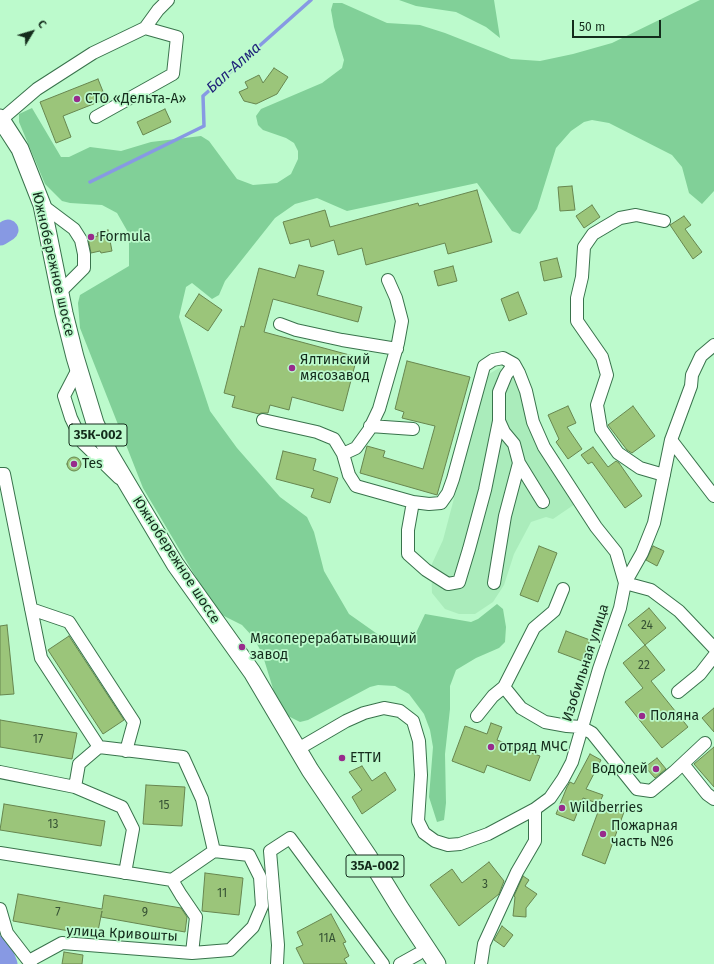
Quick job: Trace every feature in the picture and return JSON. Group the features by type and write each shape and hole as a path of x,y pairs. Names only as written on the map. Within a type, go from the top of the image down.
{"highway":[{"name":"Южнобережное шоссе","path":"1,120 20,149 42,205 70,335 95,423 109,453 175,564 252,672 272,710 298,749 307,770 368,856 437,964"},
{"name":"Южнобережное шоссе","path":"1,120 18,150 41,208 64,322 77,371 92,422 108,456 175,568 253,679 422,959"}],"street":[{"path":"1,120 43,85 93,53 145,28 168,0"},
{"path":"96,117 173,74 177,37 145,28"},
{"path":"42,205 74,229 81,240 84,254 84,268 61,291"},
{"path":"664,221 636,215 620,218 593,234 584,247 582,278 577,298 577,321 602,356 607,375 597,405 601,429 618,453 640,468 664,475"},
{"path":"342,454 356,448 380,409 397,348 402,321 396,298 388,280"},
{"path":"280,324 296,330 342,340 397,348"},
{"path":"625,583 642,554 654,523 671,440 691,386 692,375 701,356 714,345"},
{"path":"263,420 317,432 334,439 342,454 349,475 356,486 413,502 429,504 441,503 448,493 484,366 493,360 503,358 514,364 520,373 526,391 532,422 544,447 596,527 616,552 625,583"},
{"path":"413,502 408,530 408,554 426,570 448,584 459,582 485,490 499,421 499,392 506,375 514,364"},
{"path":"499,421 504,432 514,444 519,463 543,502"},
{"path":"370,426 413,429"},
{"path":"671,440 714,496"},
{"path":"494,583 505,516 519,463"},
{"path":"0,474 4,474 41,658 99,747"},
{"path":"625,583 651,590 679,611 714,648"},
{"name":"Изобильная улица","path":"298,749 346,721 364,713 384,708 400,711 413,721 419,741 421,775 418,821 424,834 436,841 448,845 460,844 488,834 535,810 550,798 563,779 572,762 599,668 620,608 625,583"},
{"path":"477,716 493,696 504,686 534,628 554,611 563,589"},
{"path":"31,610 69,622 134,722 126,750"},
{"path":"678,692 700,674 714,656"},
{"path":"504,686 521,708 545,722 581,727 592,733 637,789 651,791 705,743"},
{"path":"0,853 172,880 214,851 202,799 183,757 99,747 79,764 75,787"},
{"path":"683,764 707,794 714,799"},
{"path":"0,772 75,787 122,808 133,829 125,873"},
{"path":"481,964 484,944 505,896 535,841 535,810"},
{"path":"277,964 278,946 270,852 290,838 383,964"},
{"name":"улица Кривошты","path":"0,909 4,934 30,963 62,943 192,953 230,950 253,927 262,906 260,877 249,855 214,851"},
{"name":"улица Кривошты","path":"172,880 196,917 192,953"},
{"path":"400,964 422,959"}],"shaded area":[{"path":"399,0 494,0 500,38 486,27 456,12 416,6"},
{"path":"700,0 714,0 714,191 702,204 689,193 682,167 672,155 609,123 592,120 584,122 571,131 556,148 537,209 520,234 512,231 477,183 347,211 317,198 295,204 275,218 225,281 219,295 212,299 192,283 186,287 179,317 210,411 237,448 280,497 307,517 314,532 324,571 349,614 383,638 399,643 408,641 415,635 425,614 471,622 478,619 497,604 503,609 506,627 505,642 499,648 476,658 456,670 450,686 450,709 445,754 446,803 444,820 437,822 429,797 433,747 430,730 424,714 409,694 395,686 378,685 370,687 308,720 300,722 284,714 279,708 262,653 253,637 242,625 220,614 210,601 143,488 80,328 78,303 80,295 129,266 129,234 117,213 102,205 62,201 45,184 19,122 19,114 32,108 61,157 69,157 90,147 121,151 151,142 201,136 209,141 237,179 253,185 277,183 291,174 298,159 298,151 294,143 286,138 263,130 258,125 256,116 261,109 322,83 342,68 344,60 334,27 331,10 333,3 342,3 387,23 420,25 445,33 511,59 540,61 573,54 612,43"},
{"path":"499,368 512,372 534,437 545,459 575,504 553,519 546,517 531,522 514,554 504,585 493,602 475,614 459,614 445,609 432,593 431,566 443,540 479,404 489,374"}],"building":[{"path":"274,68 288,77 277,94 256,104 244,101 239,92 248,88 245,82 259,75 263,83"},
{"path":"98,79 106,99 63,116 71,137 56,143 40,102"},
{"path":"165,109 171,122 143,135 137,122"},
{"path":"572,186 575,210 560,211 558,187"},
{"path":"477,190 492,242 448,254 445,243 366,265 362,248 338,255 334,240 311,247 309,239 290,244 283,222 325,210 330,227 418,203 419,206"},
{"path":"592,205 600,217 584,228 576,216"},
{"path":"684,216 691,225 685,229 702,252 693,259 670,225"},
{"path":"108,230 112,251 91,253 88,238 98,236 97,233"},
{"path":"557,258 562,277 544,281 540,262"},
{"path":"299,265 324,271 317,295 362,307 358,322 273,299 264,332 357,357 343,411 292,397 289,410 270,405 268,413 259,414 232,407 235,396 224,393 241,326 244,327 259,268 295,278"},
{"path":"453,266 457,281 438,286 434,271"},
{"path":"518,292 527,314 509,321 501,299"},
{"path":"199,294 222,310 208,331 185,316"},
{"path":"407,361 470,377 437,495 360,473 367,446 385,451 383,457 423,469 435,426 402,418 404,412 395,409"},
{"path":"568,406 576,423 567,427 582,449 568,459 556,442 559,439 548,415"},
{"path":"633,406 655,436 632,453 627,450 608,425"},
{"path":"593,447 608,467 616,461 619,463 642,496 625,508 592,462 588,464 581,455"},
{"path":"283,451 316,459 313,470 338,478 330,503 311,497 314,489 276,479"},
{"name":"Tes","path":"74,457 79,459 81,464 79,469 74,471 69,469 67,464 69,459"},
{"path":"539,546 557,553 538,602 520,595"},
{"path":"653,546 664,551 657,566 646,560"},
{"path":"649,608 666,628 645,645 628,625"},
{"path":"7,625 14,694 0,695 0,626"},
{"path":"566,631 590,640 582,661 558,652"},
{"path":"69,636 124,720 103,734 48,650"},
{"path":"645,645 665,670 651,681 688,727 662,748 625,702 643,688 623,663"},
{"path":"714,708 714,732 702,718"},
{"path":"0,720 77,733 72,759 0,747"},
{"path":"491,723 502,727 497,740 540,756 530,781 487,765 484,773 452,761 465,726 487,734"},
{"path":"714,747 714,787 694,764"},
{"path":"590,754 601,760 586,789 603,795 599,804 583,798 574,821 556,814 567,787 570,782 574,784"},
{"name":"Водолей","path":"657,758 666,769 655,778 645,767"},
{"path":"362,766 372,781 385,772 396,790 362,814 352,797 362,790 349,772"},
{"path":"146,785 185,787 182,826 143,824"},
{"path":"4,804 105,821 101,846 0,830"},
{"name":"Пожарная часть №6","path":"601,804 624,812 605,864 582,855"},
{"path":"489,862 504,881 499,894 459,926 430,885 452,869 462,883"},
{"path":"205,873 243,878 239,915 202,911"},
{"path":"523,876 529,880 525,886 537,894 526,908 526,917 513,916 514,896"},
{"path":"18,894 102,909 104,895 181,908 187,917 185,932 101,917 102,911 97,936 13,921"},
{"path":"331,914 346,942 343,943 349,956 344,959 347,964 304,964 296,948 303,945 297,932"},
{"path":"502,926 513,935 504,947 494,940"},
{"path":"64,952 83,955 82,964 62,964"}],"waterway":[{"name":"Бал-Алма","path":"90,182 204,126 203,96 311,0"},
{"name":"Бал-Алма","path":"0,235 8,230"},
{"name":"Бал-Алма","path":"0,946 7,964"}],"place":[{"name":"СТО «Дельта-А»","path":"77,99"},
{"name":"Formula","path":"91,237"},
{"name":"Ялтинский мясозавод","path":"292,368"},
{"name":"Tes","path":"74,464"},
{"name":"Мясоперерабатывающий завод","path":"242,647"},
{"name":"Поляна","path":"642,716"},
{"name":"отряд МЧС","path":"491,747"},
{"name":"ЕТТИ","path":"342,758"},
{"name":"Водолей","path":"656,769"},
{"name":"Wildberries","path":"562,808"},
{"name":"Пожарная часть №6","path":"603,834"}]}
